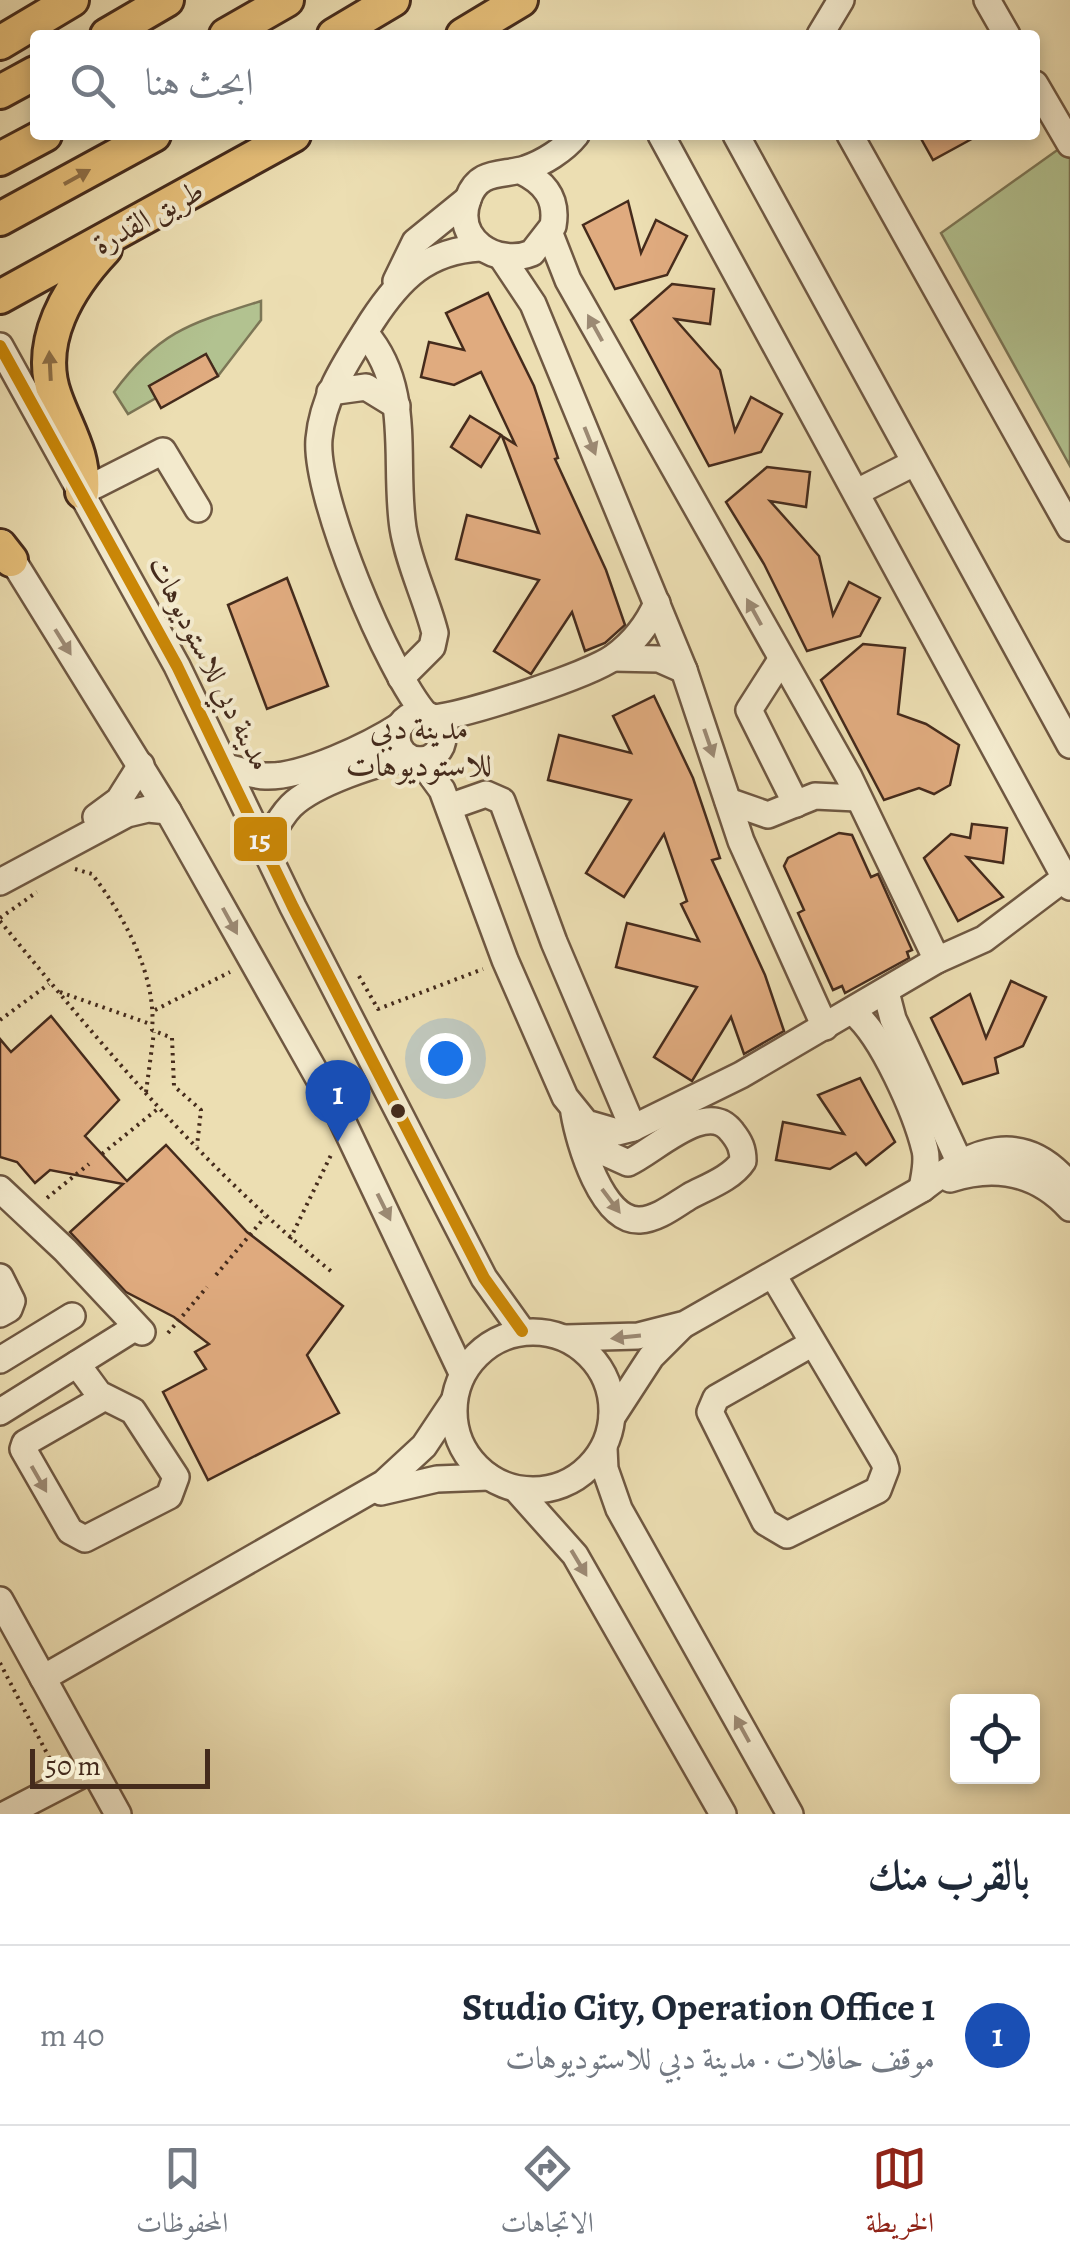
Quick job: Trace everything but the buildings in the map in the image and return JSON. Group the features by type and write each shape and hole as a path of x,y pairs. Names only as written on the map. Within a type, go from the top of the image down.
{"main road":[{"path":"115,30 166,0"},
{"path":"235,30 288,0"},
{"path":"343,30 393,0"},
{"path":"471,30 521,0"},
{"path":"0,23 60,8"},
{"path":"0,43 60,8"},
{"path":"0,92 30,76"},
{"path":"0,159 36,140"},
{"path":"0,219 145,140"},
{"name":"طريق القدرة","path":"0,297 285,140"},
{"path":"82,492 80,453 54,394 50,346 77,284 104,251 136,224"}],"street":[{"path":"823,30 840,0"},
{"path":"986,0 1004,30"},
{"path":"1040,93 1070,144"},
{"path":"571,140 521,171 489,174 468,199 415,242 398,269 394,286 330,392 318,444 320,470 360,587 400,678 505,960 574,1113 593,1175 614,1210 636,1221 662,1212 743,1162 742,1146 730,1128 712,1120 694,1124 628,1163 608,1154 600,1130"},
{"path":"394,286 439,254 532,253 552,221 573,140"},
{"path":"574,1113 600,1130 634,1128 853,1012 937,960 984,939 1068,880 664,140"},
{"path":"739,140 1070,745"},
{"path":"853,140 1070,528"},
{"path":"521,171 548,192 568,280 837,757 937,960"},
{"path":"468,199 465,216 533,304 684,670 750,860 825,1027"},
{"path":"365,333 384,359 396,406 404,528 435,633 432,647 400,678"},
{"name":"مدينة دبي للاستوديوهات","path":"0,346 126,567 484,1278 522,1331"},
{"path":"330,392 366,387 396,406"},
{"path":"82,492 163,452 198,509"},
{"path":"856,492 914,463"},
{"path":"3,553 141,765 341,1118 462,1373"},
{"path":"613,658 641,631 656,603"},
{"path":"226,766 252,774 281,775 359,759 613,658 659,659 684,670"},
{"path":"781,660 749,710 805,800"},
{"path":"805,800 831,774 837,757"},
{"path":"265,848 295,802 359,759"},
{"path":"0,869 112,808 141,765"},
{"path":"281,775 295,802"},
{"path":"445,798 486,794 502,801 554,942 634,1128"},
{"path":"728,802 768,816 805,800 857,798"},
{"path":"0,882 127,814 168,811"},
{"path":"750,860 768,816"},
{"path":"886,992 918,1100 924,1148 922,1189"},
{"path":"853,1012 873,1032 961,1168"},
{"path":"42,1678 362,1498 424,1446 454,1401 462,1373 488,1346 522,1331 566,1338 638,1336 684,1324 961,1168 982,1151 1012,1151 1051,1167 1070,1186"},
{"path":"961,1168 1015,1174 1045,1186 1070,1208"},
{"path":"0,1189 139,1329 0,1412"},
{"path":"773,1275 884,1462 886,1477 878,1490 787,1535 765,1522 710,1412 716,1398 813,1343"},
{"path":"0,1277 12,1301 9,1310 0,1314"},
{"path":"0,1345 70,1311 0,1360"},
{"path":"612,1416 651,1357 684,1324"},
{"path":"566,1338 586,1350 602,1370 611,1392 605,1470 619,1510 790,1814"},
{"path":"76,1364 105,1398 127,1406 138,1417 174,1471 176,1484 169,1496 85,1539 70,1531 23,1449 27,1442 105,1398"},
{"path":"454,1401 462,1444 489,1477 516,1489 575,1555 723,1814"},
{"path":"516,1489 557,1487 576,1478 604,1448"},
{"path":"362,1498 424,1481 489,1477"},
{"path":"0,1600 118,1814"},
{"path":"6,1814 93,1769"}],"path":[{"path":"66,873 84,870 98,882 132,940 155,1010 146,1092"},
{"path":"49,884 0,920 56,990 197,1148 266,1217 332,1272"},
{"path":"155,1010 252,960"},
{"path":"350,961 378,1010 505,960"},
{"path":"0,1020 50,983"},
{"path":"56,990 152,1024"},
{"path":"154,1032 170,1036 174,1086 200,1106 197,1148"},
{"path":"102,1154 160,1108"},
{"path":"290,1238 323,1176 341,1118"},
{"path":"28,1214 89,1164"},
{"path":"216,1276 266,1217"},
{"path":"139,1329 167,1334 207,1287"},
{"path":"0,1663 34,1723 46,1754 67,1782"}],"green space":[{"path":"1070,141 1070,466 941,233"},
{"path":"261,301 261,320 218,376 206,355 150,386 156,398 128,414 114,392 146,355 196,323"}],"transit line":[{"name":"15","path":"0,346 177,666 293,907 484,1278 522,1331"}],"place":[{"name":"Studio City, Operation Office 1","path":"338,1142"}],"district":[{"name":"مدينة دبي للاستوديوهات","path":"419,746"}]}
